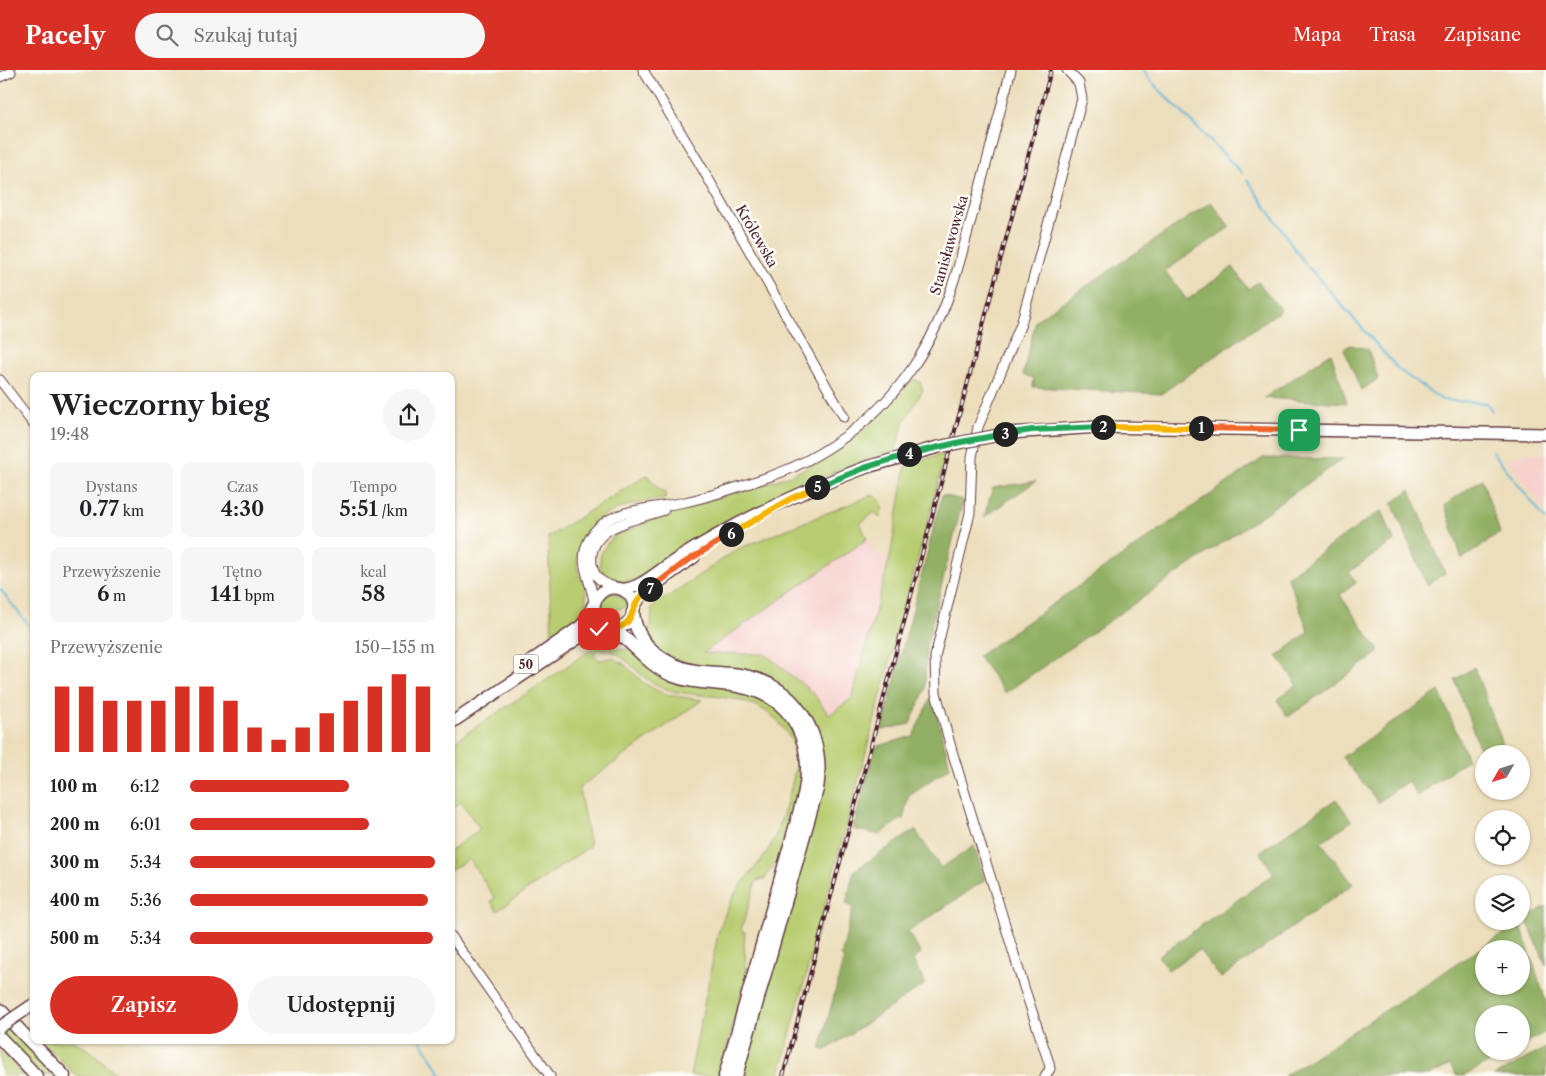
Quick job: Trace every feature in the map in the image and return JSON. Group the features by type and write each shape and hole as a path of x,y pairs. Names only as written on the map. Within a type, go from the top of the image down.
{"highway":[{"path":"634,610 635,623 642,639 654,652 672,663 695,670 748,677 764,682 780,692 804,716 817,748 819,768 817,789 736,1076"},
{"path":"610,628 623,635 648,661 671,675 696,682 739,686 770,698 782,707 793,720 801,733 806,748 808,770 804,796 725,1076"},
{"path":"0,1010 30,1041"},
{"path":"0,1038 36,1076"},
{"path":"33,1044 64,1076"}],"main road":[{"name":"50","path":"455,712 580,626 586,620 600,592 610,588 627,589 644,581 674,560 743,520 792,498 867,467 938,446 1008,433 1098,427 1546,434"},
{"name":"50","path":"455,720 590,632 625,624 640,597 646,591 684,563 792,498"},
{"path":"618,588 631,598 634,610"},
{"path":"594,604 594,615 600,623 610,628"},
{"path":"0,1027 30,1007"}],"street":[{"name":"Królewska","path":"643,70 706,174 844,417"},
{"name":"Stanisławowska","path":"684,502 766,478 797,465 840,441 876,411 912,368 928,343 954,283 1011,70"},
{"path":"1045,1076 1050,1069 1049,1063 968,808 936,693 935,657 970,513 972,458 978,427 1020,324 1082,99 1079,83 1067,70"},
{"path":"0,77 11,72"},
{"path":"0,380 30,420"},
{"path":"618,588 600,581 593,572 592,558 598,541 606,532 617,525 684,502"},
{"path":"594,604 593,591 584,568 584,559 588,540 595,531 605,522 623,514 684,502"},
{"path":"455,942 550,1076"}],"shaded area":[{"path":"1546,452 1546,512 1506,457"},
{"path":"867,539 879,556 890,557 852,699 829,715 813,693 702,654"}],"green space":[{"path":"1211,202 1230,227 1165,271 1187,300 1233,267 1248,289 1258,282 1281,310 1161,394 1033,387 1034,378 1023,375 1036,320"},
{"path":"1350,345 1368,349 1378,379 1361,390 1344,349"},
{"path":"1331,353 1347,403 1264,398"},
{"path":"913,379 920,382 923,390 905,420 895,450 848,466 781,496 694,543 647,574 636,579 618,582 609,580 603,575 600,568 600,560 608,542 616,535 705,501 790,475 820,461 835,452 877,418"},
{"path":"946,453 779,1076 741,1076 754,1038 822,786 815,726 659,651 644,634 651,625 652,607 738,549 872,495 876,496 882,504 880,518 875,512 860,523 867,539 703,653 765,654 813,693 829,715 852,698 890,557 906,465"},
{"path":"1263,458 1343,459 1005,693 978,656"},
{"path":"647,475 657,487 665,492 665,499 634,504 618,509 591,525 582,537 578,552 578,570 586,592 582,618 552,639 548,537"},
{"path":"1482,479 1500,533 1462,559 1445,505"},
{"path":"1036,481 984,517 993,488"},
{"path":"1410,490 1445,573 1427,585 1392,503"},
{"path":"942,495 963,500 926,647 925,690 910,724 882,730"},
{"path":"1382,510 1394,541 1349,572 1356,583 1340,595 1380,652 1288,717 1277,700 1297,684 1277,656 1309,632 1287,576"},
{"path":"614,593 623,598 628,606 615,610 598,608 603,598 608,594"},
{"path":"595,647 627,650 630,648 742,690 778,708 796,732 805,771 781,858 764,880 763,878 756,882 741,930 745,932 744,945 747,972 719,1076 690,1076 718,934 734,895 768,850 775,836 784,813 796,763 796,755 791,740 781,725 768,713 746,702 683,693 664,688 647,679 612,651 597,650 594,654 599,660 613,658 624,664 644,683 658,691 668,695 702,700 579,788 590,846 497,911 491,901 495,898 469,859 455,868 455,847 480,829 461,802 455,806 455,741"},
{"path":"1474,667 1503,745 1478,745 1455,680"},
{"path":"1439,691 1468,759 1417,796 1408,781 1378,802 1342,757"},
{"path":"932,695 950,767 909,795 903,819 880,835 853,829 875,747 913,736"},
{"path":"1336,799 1352,821 1321,842 1353,884 1221,978 1199,950 1168,970 1158,956 1274,874 1260,852"},
{"path":"915,830 941,868 974,846 985,880 908,932 921,954 913,960 925,984 826,1050 820,1049 844,958 841,957 853,907 846,904 854,871"},
{"path":"1546,906 1546,965 1530,927 1530,916"},
{"path":"1509,930 1522,930 1526,940 1494,940"},
{"path":"1475,952 1475,995 1530,995 1530,953 1546,1002 1546,1032 1530,1040 1530,1005 1475,1005 1475,1060 1493,1060 1464,1076 1457,1076 1450,1065 1429,1076 1284,1076"},
{"path":"11,1028 58,1076 42,1076 1,1035"},
{"path":"45,1044 79,1044 93,1053 118,1076 76,1076"},
{"path":"1546,1048 1546,1076 1494,1076 1524,1060 1530,1060 1530,1057"},
{"path":"0,1050 25,1076 4,1076 0,1067"}],"waterway":[{"path":"1144,70 1148,78 1242,173"},
{"path":"1247,179 1303,261 1399,370 1442,400 1486,403 1492,411"},
{"path":"1492,451 1546,520"},
{"path":"0,589 30,627"},
{"path":"423,1044 443,1076"}],"railway":[{"path":"783,1076 1051,70"}],"route":[{"path":"599,629 616,628 625,624 632,617 634,607 646,591 684,563 792,498 867,467 938,446 1008,433 1075,428 1147,427 1299,430"}]}
